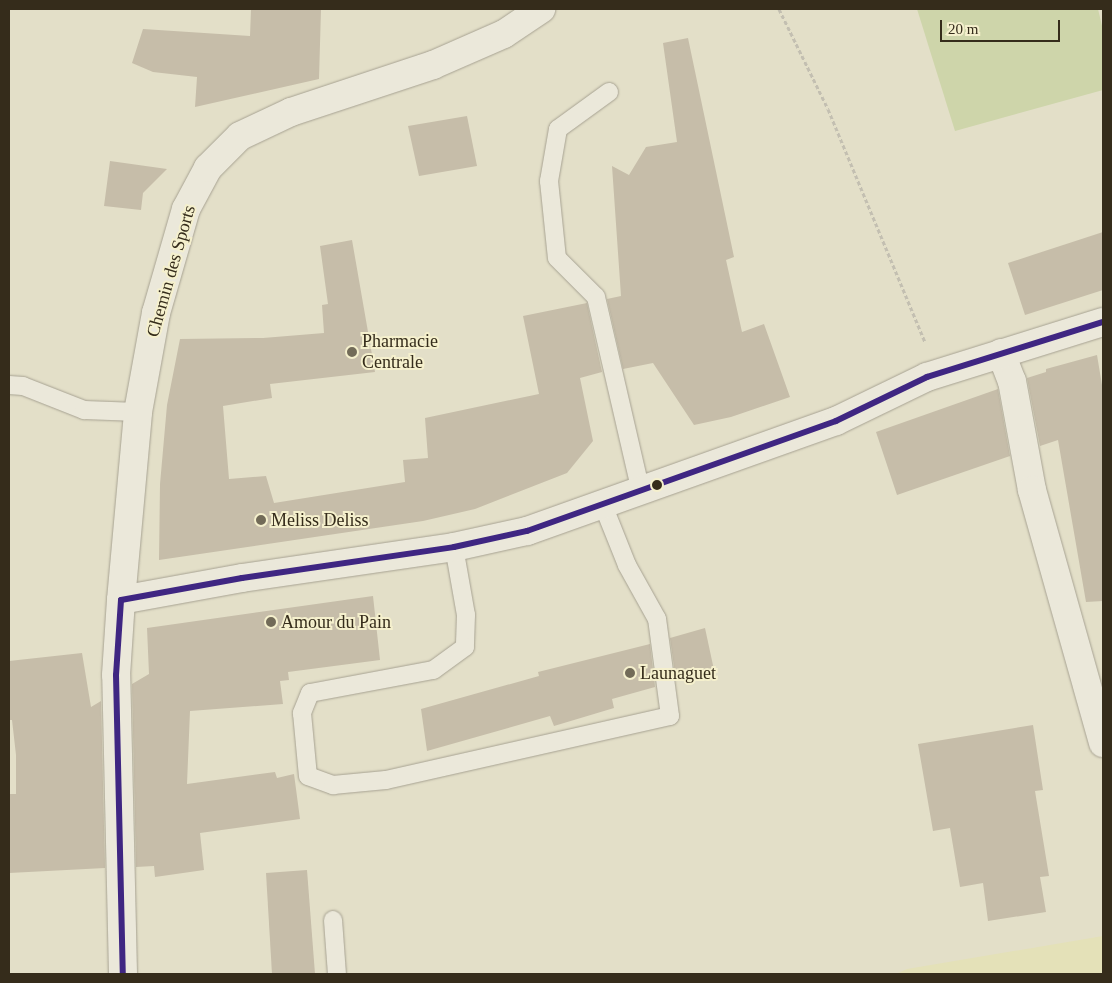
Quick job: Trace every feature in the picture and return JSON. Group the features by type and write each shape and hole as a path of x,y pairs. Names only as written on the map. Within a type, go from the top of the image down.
{"street":[{"name":"Chemin des Sports","path":"123,974 116,675 121,600 138,412 156,313 186,209 208,168 240,136 291,112 442,61 504,34 541,9"},
{"path":"121,600 242,578 454,547 527,531 836,421 938,374 1103,322"},
{"path":"1001,353 1012,381 1032,490 1103,743"}],"lane":[{"path":"609,92 558,129 549,181 557,258 596,297 640,492"},
{"path":"9,385 23,386 84,410 138,412"},
{"path":"454,547 466,615 465,647 433,670 310,693 302,713 308,776 333,785 386,780 670,716 657,619 627,565 603,505"},
{"path":"334,920 337,974"}],"path":[{"path":"779,9 828,110 938,374"}],"shaded area":[{"path":"1103,936 1103,974 896,974 907,969"}],"green space":[{"path":"917,9 1098,9 1103,30 1103,90 955,131"}],"building":[{"path":"251,9 321,9 319,79 195,107 197,77 153,72 132,63 143,29 250,36"},
{"path":"688,38 734,257 726,260 742,332 764,324 790,397 731,417 694,425 653,363 623,369 607,299 621,296 612,166 629,175 646,147 677,142 663,43"},
{"path":"467,116 477,166 419,176 408,126"},
{"path":"110,161 167,169 143,193 141,210 104,206"},
{"path":"1103,232 1103,290 1025,315 1008,263"},
{"path":"352,240 375,372 270,384 272,398 223,406 229,479 266,476 274,503 405,482 403,460 428,458 425,418 539,394 523,316 587,303 602,372 580,378 593,441 567,473 475,509 423,521 159,560 160,484 167,405 180,339 263,338 324,333 322,305 328,304 320,246"},
{"path":"1097,355 1103,391 1103,601 1086,602 1058,440 1040,446 1027,378 1046,372 1046,369"},
{"path":"998,389 1010,456 897,495 876,432"},
{"path":"373,596 380,660 288,672 289,680 280,681 283,704 190,711 187,784 275,772 277,778 294,774 300,819 200,833 204,870 155,877 154,866 136,867 132,684 149,674 147,628"},
{"path":"705,628 714,670 676,681 670,638"},
{"path":"650,644 655,687 612,699 614,708 554,726 550,716 427,751 421,709 539,676 538,672"},
{"path":"82,653 91,707 101,701 105,868 9,873 9,794 16,794 16,755 12,720 9,720 9,661"},
{"path":"1033,725 1043,790 1035,791 1049,876 1040,877 1046,912 988,921 983,883 960,887 950,828 933,831 918,744"},
{"path":"307,870 315,974 272,974 266,873"}],"transit line":[{"path":"121,600 242,578 454,547 527,531 836,421 927,377 1103,322"},
{"path":"121,600 116,675 123,974"}],"place":[{"name":"Pharmacie Centrale","path":"352,352"},
{"name":"Meliss Deliss","path":"261,520"},
{"name":"Amour du Pain","path":"271,622"},
{"name":"Launaguet","path":"630,673"}]}
